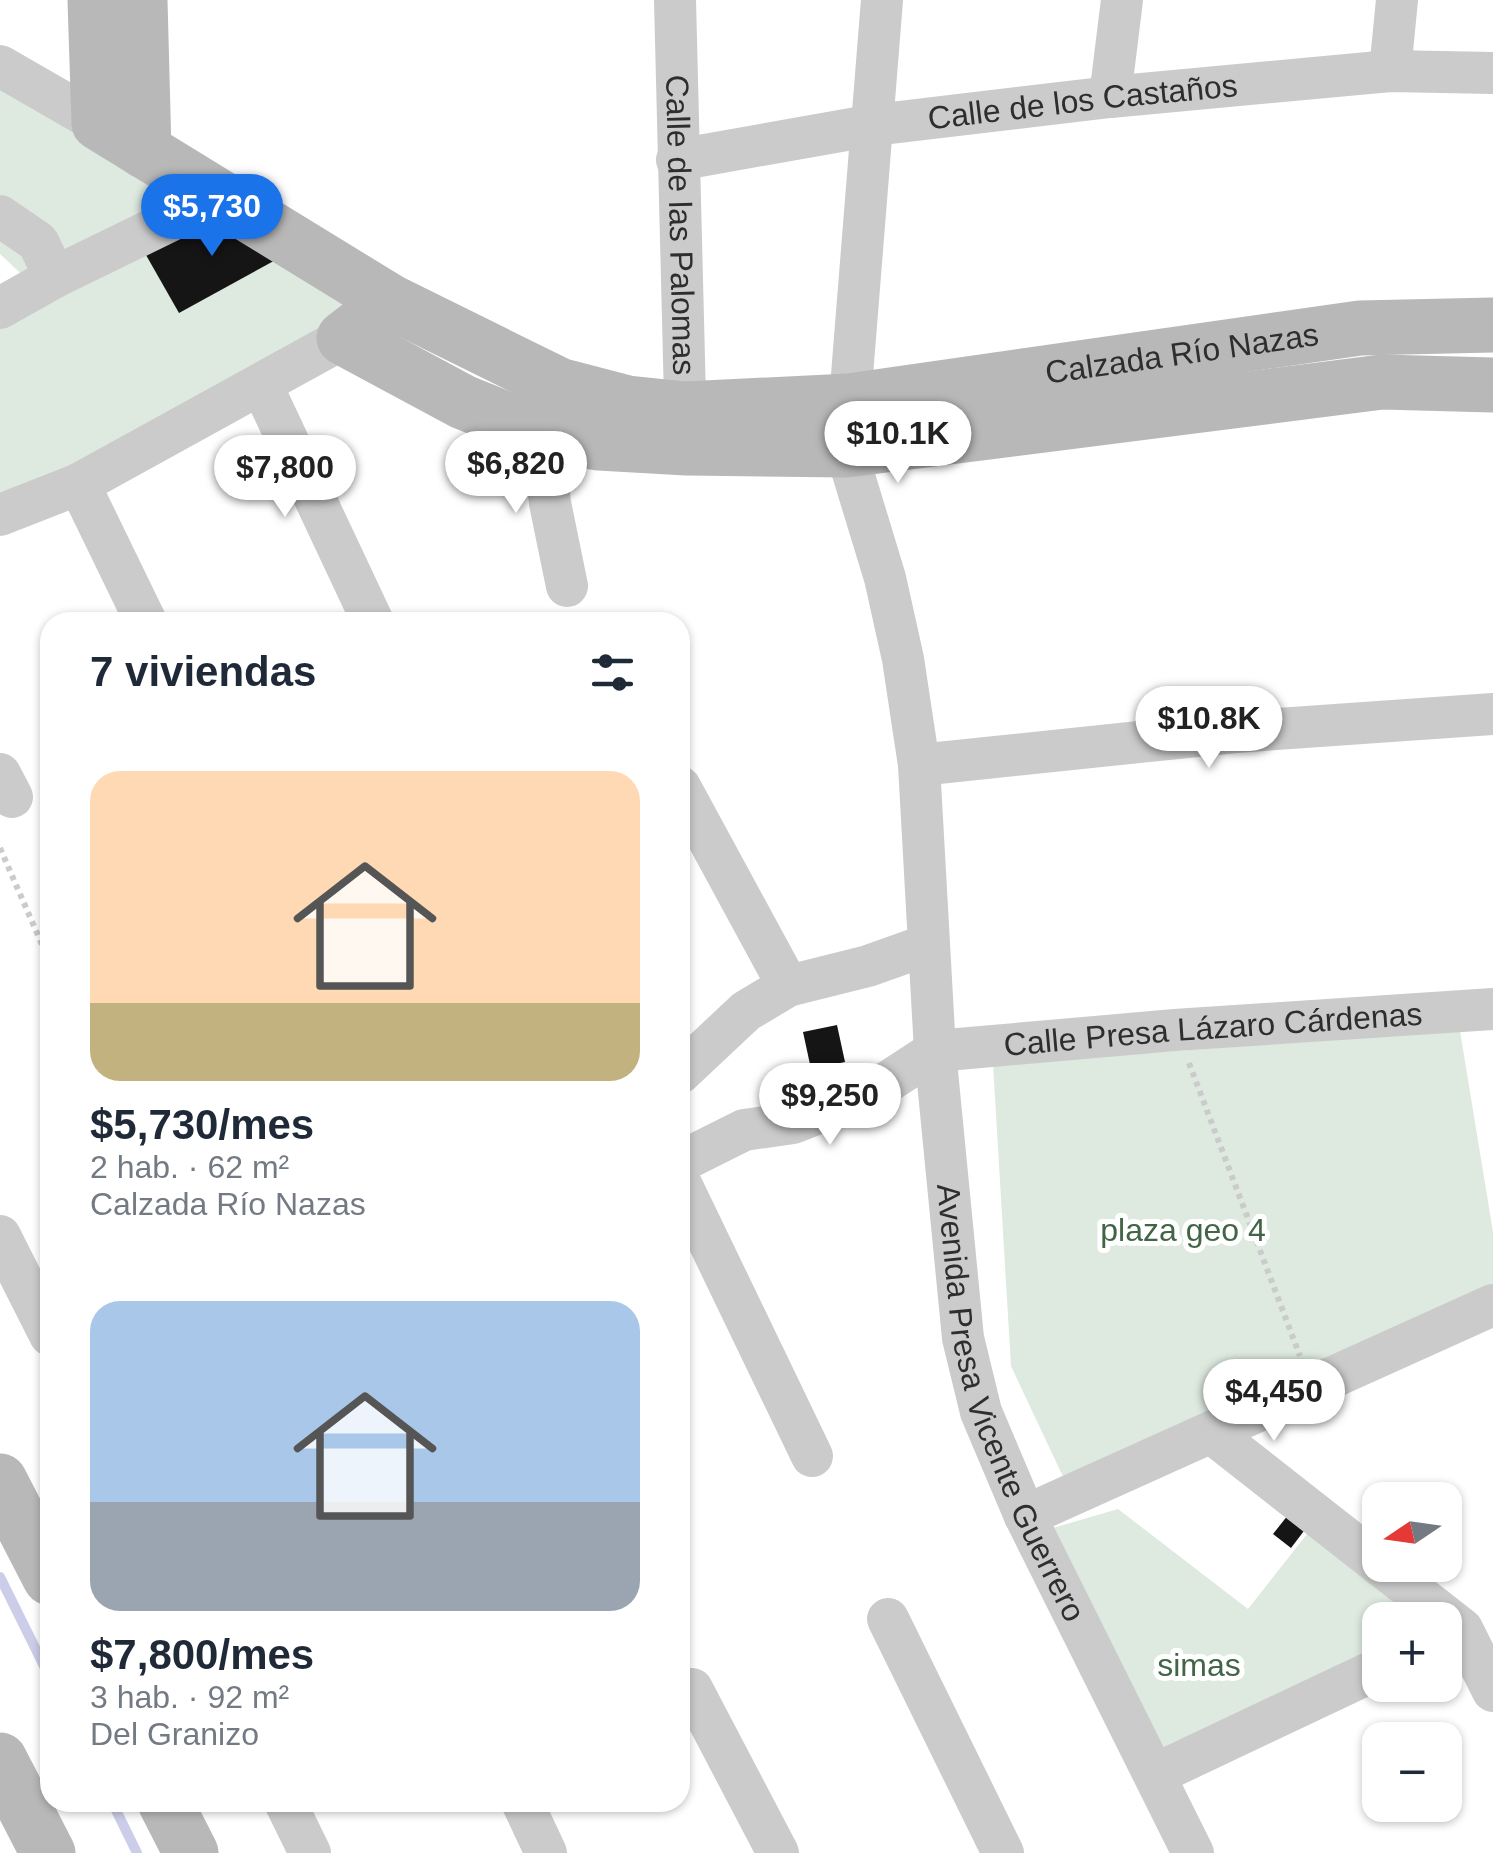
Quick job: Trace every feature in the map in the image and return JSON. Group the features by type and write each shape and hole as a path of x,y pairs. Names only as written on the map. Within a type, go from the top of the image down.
{"street":[{"path":"95,0 121,137"},
{"path":"121,137 140,0"},
{"name":"Calle de las Palomas","path":"675,0 686,429"},
{"path":"848,426 882,0"},
{"path":"1110,96 1122,0"},
{"path":"1390,71 1397,0"},
{"name":"Calzada Río Nazas","path":"0,66 391,302 559,385 628,404 686,429"},
{"name":"Calle de los Castaños","path":"677,160 874,125 1110,96 1390,71 1493,73"},
{"path":"0,308 219,197"},
{"path":"0,216 38,242 55,277"},
{"path":"0,515 79,484 262,386 344,338 391,302"},
{"name":"Calzada Río Nazas","path":"848,426 1360,328 1493,325"},
{"name":"Calzada Río Nazas","path":"344,338 463,402 544,434 598,443 686,429 848,426 1382,382 1493,385"},
{"path":"262,386 369,612"},
{"name":"Avenida Presa Vicente Guerrero","path":"848,426 904,658 918,765 935,1051 964,1338 980,1412 1025,1516 1193,1853"},
{"path":"544,434 550,503 567,586"},
{"path":"79,484 141,612"},
{"path":"918,765 1235,732 1493,714"},
{"path":"690,806 788,986"},
{"path":"690,1063 746,1010 788,986 868,966 927,944"},
{"name":"Calle Presa Lázaro Cárdenas","path":"935,1051 1493,1009"},
{"path":"690,1157 744,1130 793,1124 872,1092 935,1051"},
{"path":"690,1203 812,1456"},
{"path":"0,1236 40,1315"},
{"path":"1025,1516 1493,1306"},
{"path":"1213,1434 1362,1551"},
{"path":"0,1481 40,1559"},
{"path":"1403,1582 1467,1628 1493,1690"},
{"path":"888,1619 1002,1853"},
{"path":"1156,1774 1362,1677"},
{"path":"692,1690 778,1853"},
{"path":"0,1760 48,1853"},
{"path":"170,1812 191,1853"},
{"path":"290,1812 310,1853"},
{"path":"527,1812 546,1853"}],"path":[{"path":"0,848 40,940"},
{"path":"1175,1030 1311,1386"}],"green space":[{"path":"0,78 197,204 33,285 0,254"},
{"path":"219,204 383,302 0,507 0,315"},
{"name":"plaza geo 4","path":"1460,1031 1493,1232 1493,1288 1066,1483 1011,1366 993,1064"},
{"name":"simas","path":"1118,1509 1248,1609 1315,1524 1362,1559 1362,1582 1394,1582 1421,1602 1362,1602 1362,1667 1165,1766 1046,1530"}],"building":[{"path":"226,211 292,251 179,313 146,255"},
{"path":"837,1025 845,1062 811,1069 803,1032"},
{"path":"1292,1510 1310,1523 1291,1548 1273,1534"}],"waterway":[{"path":"0,1577 40,1658"},
{"path":"117,1812 137,1853"}]}
